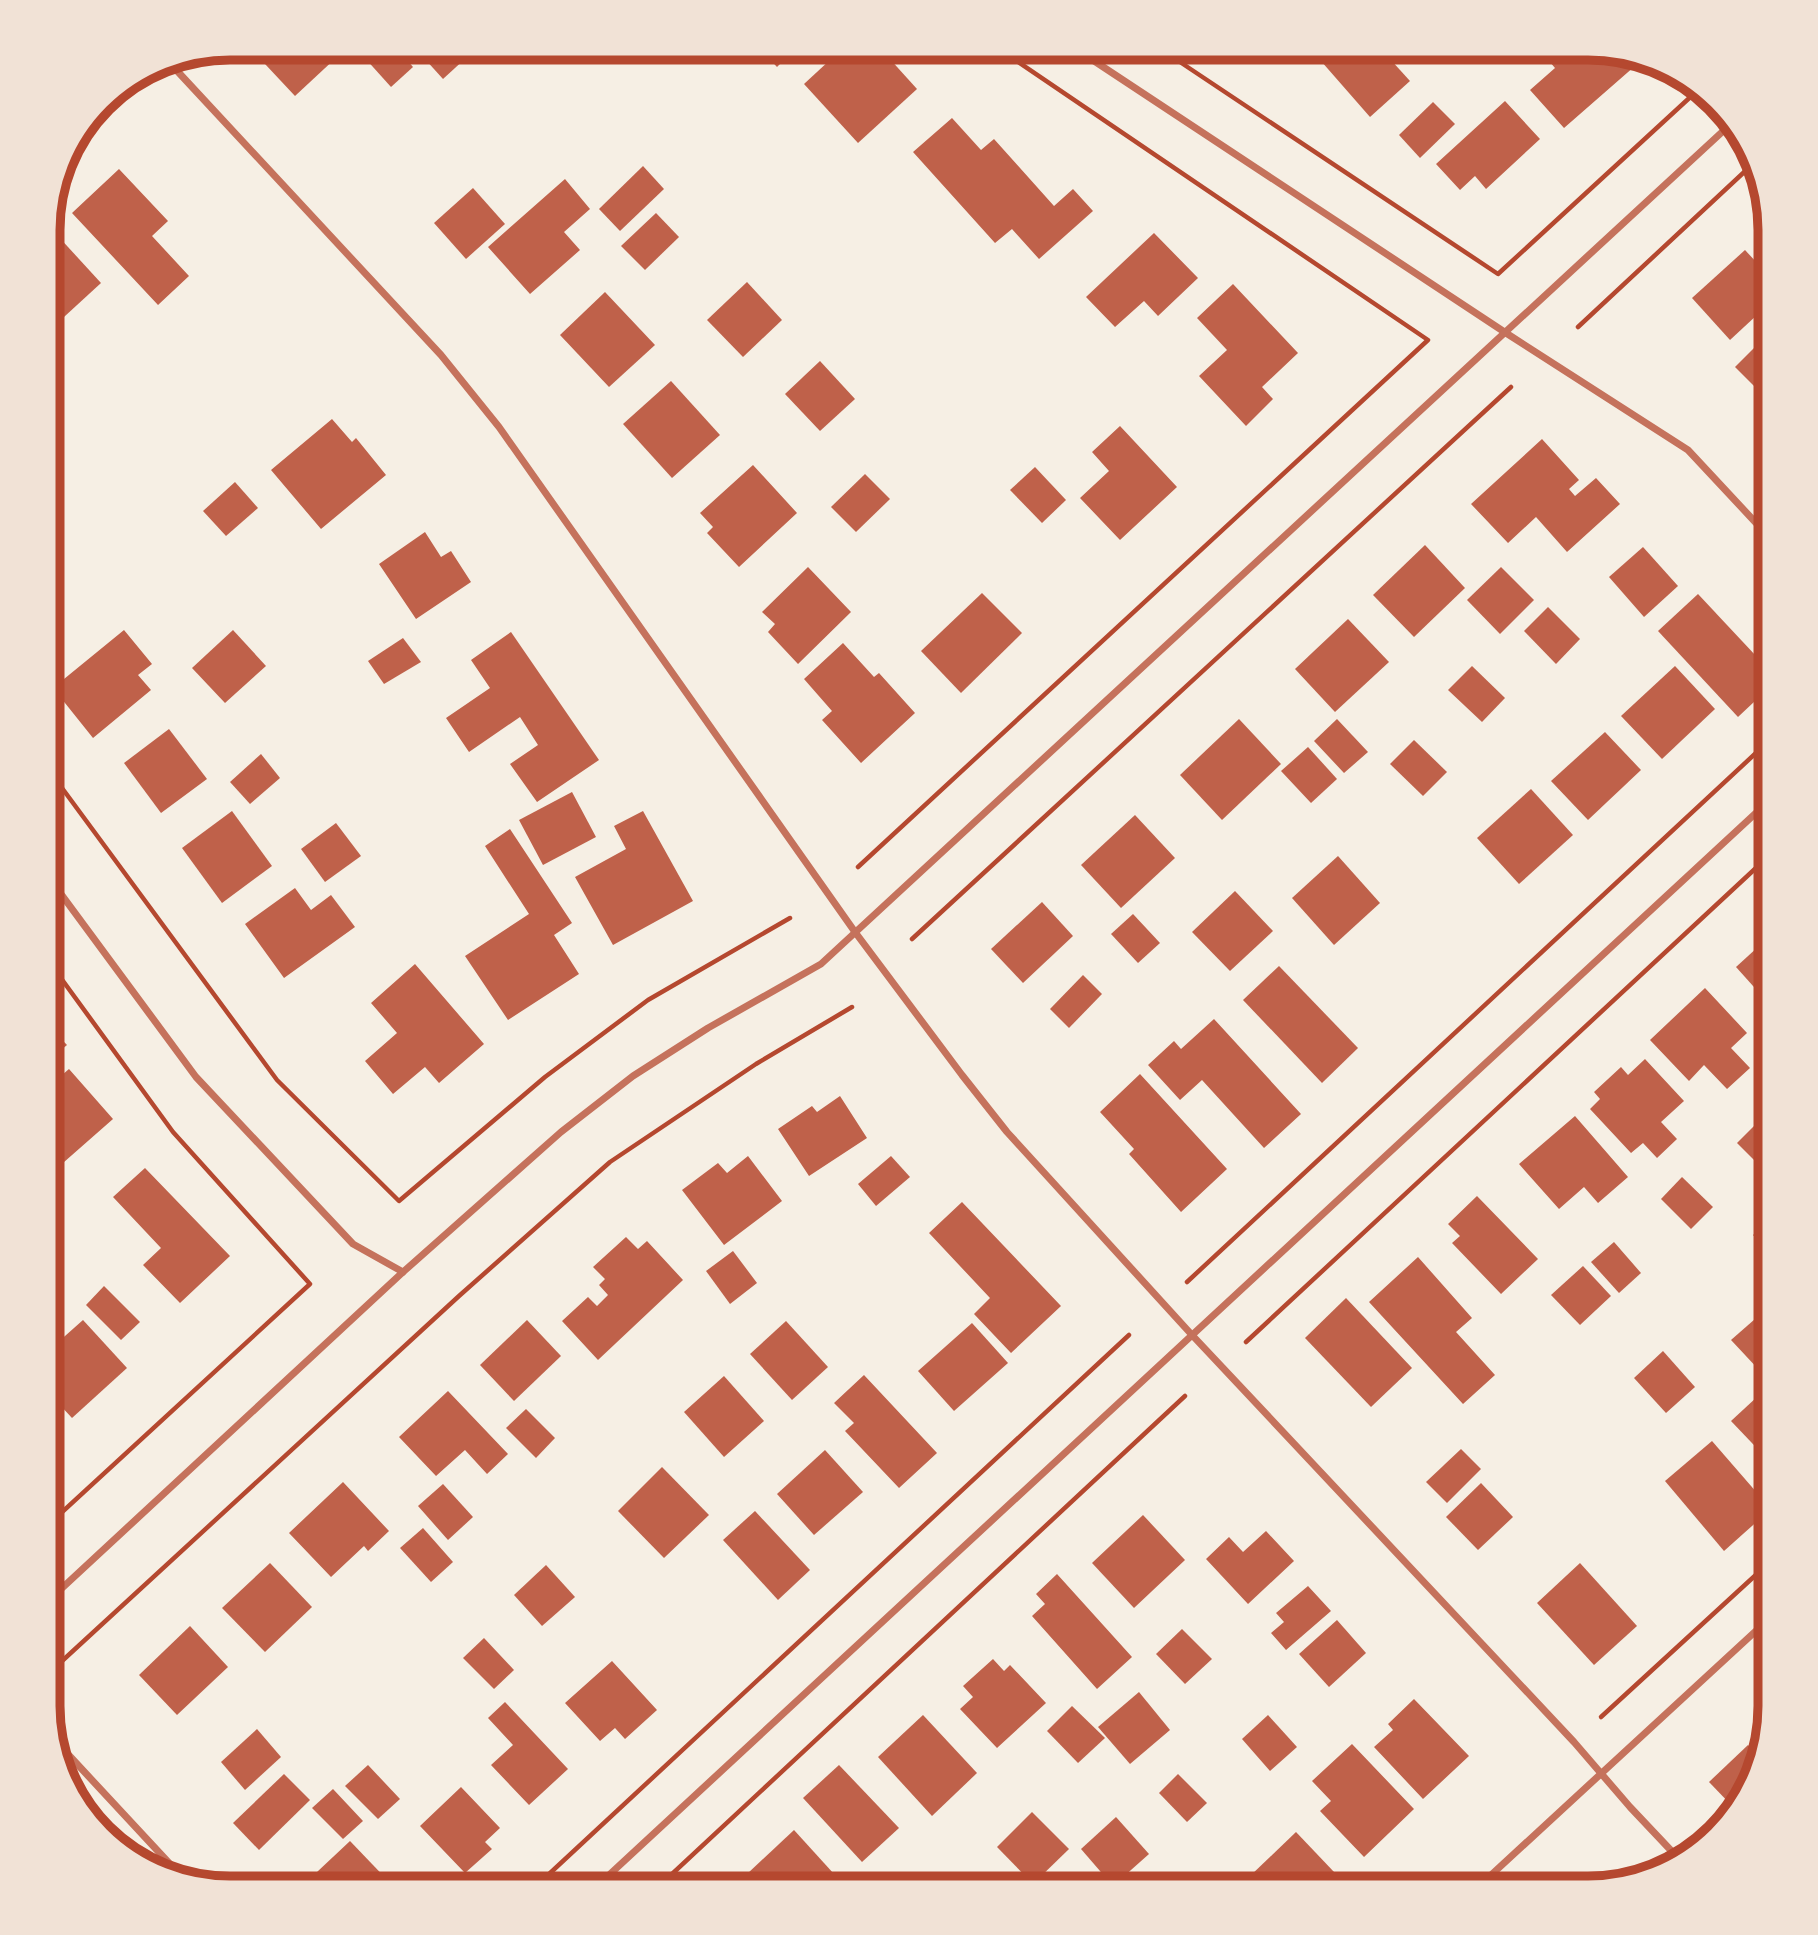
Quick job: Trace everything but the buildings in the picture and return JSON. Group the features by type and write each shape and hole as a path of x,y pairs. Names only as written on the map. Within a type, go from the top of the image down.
{"street":[{"path":"1093,60 1688,450 1758,525"},
{"path":"175,69 441,355 499,427 855,932 961,1075 1007,1132 1674,1853"},
{"path":"60,1590 404,1272 561,1132 633,1076 708,1028 821,964 1725,129"},
{"path":"608,1876 1758,811"},
{"path":"60,893 195,1077 354,1244 404,1272"},
{"path":"1490,1876 1758,1629"},
{"path":"67,1753 170,1864"}],"path":[{"path":"858,867 1428,340 1015,60"},
{"path":"1178,60 1498,274 1692,95"},
{"path":"1578,327 1748,169"},
{"path":"912,939 1511,387"},
{"path":"1187,1282 1758,751"},
{"path":"60,785 277,1080 399,1201 545,1077 648,1000 790,918"},
{"path":"1246,1342 1758,866"},
{"path":"60,977 173,1132 310,1283 60,1514"},
{"path":"60,1663 458,1296 610,1162 756,1064 852,1007"},
{"path":"547,1876 1129,1335"},
{"path":"670,1876 1185,1396"},
{"path":"1601,1717 1758,1573"}]}
